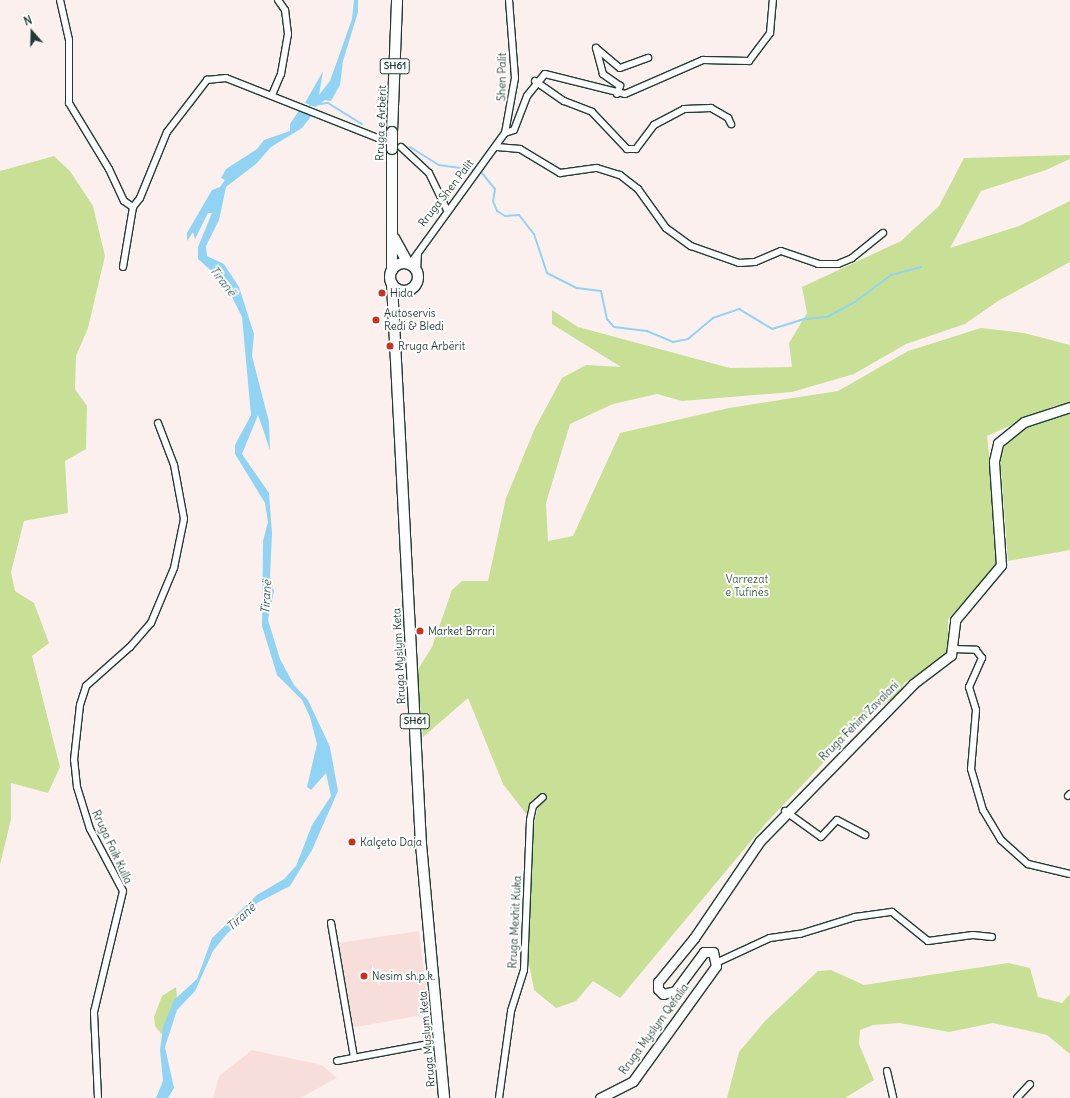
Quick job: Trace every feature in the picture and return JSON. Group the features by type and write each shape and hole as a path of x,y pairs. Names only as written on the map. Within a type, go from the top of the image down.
{"main road":[{"name":"Rruga e Arbërit","path":"392,270 390,222 397,0"},
{"name":"Rruga e Arbërit","path":"390,222 397,247 411,266"},
{"path":"392,270 399,264 411,266 416,283 407,290 394,308"},
{"name":"SH61","path":"392,270 392,284"},
{"path":"392,284 407,290"},
{"name":"Rruga Myslym Keta","path":"392,284 421,834 444,1098"}],"street":[{"path":"60,0 70,40 69,103 110,169 124,201 132,207"},
{"path":"272,96 281,74 288,34 285,10 278,0"},
{"name":"Shen Palit","path":"496,149 505,133 514,78 509,0"},
{"path":"505,133 514,130 535,82 550,73 617,94 635,92 703,60 749,61 770,33 773,0"},
{"path":"617,94 620,86 603,74 596,48 620,68 648,58"},
{"path":"123,267 132,207 140,198 167,132 202,84 213,78 226,78 272,96 326,114 393,143 429,173 447,210"},
{"path":"535,82 564,101 592,112 627,149 636,148 654,125 684,109 711,108 728,118 731,124"},
{"path":"496,149 520,149 560,173 597,168 620,176 638,189 659,223 691,246 739,263 755,262 781,251 818,264 838,264 852,258 883,233"},
{"name":"Rruga Shen Palit","path":"411,266 418,252 447,210 496,149"},
{"path":"411,266 418,252"},
{"path":"1070,407 1024,422 998,443 994,461 1001,565 955,620 953,649 976,650 982,658 969,687 976,710 971,769 977,798 1002,840 1028,864 1042,869 1070,874"},
{"name":"Rruga Faik Kulla","path":"98,1098 94,1012 123,891 90,829 77,787 74,760 80,705 92,678 130,647 151,622 166,589 180,541 183,506 174,465 158,423"},
{"name":"Rruga Fehim Zavalani","path":"718,962 713,952 704,952 675,991 663,994 658,989 661,978 686,950 760,840 786,810 920,678 948,660 953,649"},
{"name":"Rruga Mexhit Kuka","path":"499,1098 511,1011 524,970 530,820 533,806 543,797"},
{"path":"786,810 821,838 837,820 865,835"},
{"path":"1042,869 1070,869"},
{"path":"718,962 770,938 800,934 855,916 892,912 928,941 973,935 992,937"},
{"path":"331,923 354,1058"},
{"name":"Rruga Myslym Qefalia","path":"600,1098 635,1078 718,962"},
{"path":"337,1061 439,1042"},
{"path":"887,1071 893,1098"},
{"path":"1016,1098 1030,1084"}],"shaded area":[{"path":"419,931 429,1014 350,1028 338,943"},
{"path":"252,1050 322,1065 337,1078 300,1098 213,1098 219,1076"}],"green space":[{"name":"Varrezat e Tufinës","path":"1070,155 1070,159 1046,170 981,191 950,248 1019,226 1070,201 1070,262 998,301 965,324 906,344 854,374 792,392 682,401 657,394 613,404 570,424 546,503 548,541 573,536 620,433 729,408 838,391 908,351 981,328 1024,333 1070,345 1070,404 1054,406 987,436 998,538 996,567 948,619 948,652 944,659 904,683 901,692 868,716 766,823 620,998 593,981 576,1001 556,1008 534,990 528,958 533,827 539,804 531,804 527,815 503,784 468,698 423,737 417,671 432,647 452,590 462,581 488,581 506,498 535,428 562,378 586,365 621,367 552,324 552,310 578,327 730,368 792,367 789,343 807,313 802,287 901,241 939,206 964,158"},
{"path":"54,156 70,171 93,206 105,256 88,328 76,356 75,389 87,406 86,449 65,461 68,513 24,521 11,572 15,591 34,603 49,643 32,656 60,767 48,793 11,783 11,819 0,865 0,171"},
{"path":"1070,412 1070,550 1008,561 1000,455 1013,432"},
{"path":"1008,963 1030,968 1038,997 1062,1003 1070,994 1070,1054 1047,1035 993,1023 949,1032 900,1023 873,1025 860,1030 859,1044 874,1080 845,1098 727,1098 739,1052 765,1021 818,971 831,970 864,985"},
{"path":"176,987 177,997 163,1036 155,1026 154,1017 162,996"}],"water":[{"path":"354,0 358,0 358,12 343,61 340,85 331,101 325,100 315,107 305,103 323,71 319,95 330,81 352,19"},
{"name":"Tiranë","path":"300,109 313,114 302,128 271,147 256,164 226,187 219,220 206,246 207,256 224,264 239,287 254,334 252,356 269,422 270,450 258,415 242,454 269,493 272,533 270,577 274,591 268,620 280,659 294,685 308,700 330,747 338,791 312,850 290,886 257,903 225,936 213,951 195,991 177,1010 165,1047 174,1088 168,1098 156,1098 163,1081 160,1050 163,1027 174,1000 197,979 212,938 257,895 284,879 296,866 312,825 331,796 326,773 311,790 307,787 317,744 310,717 302,700 277,675 262,626 263,541 268,522 265,503 235,454 235,445 251,415 242,317 225,283 198,259 198,247 212,213 208,213 195,239 193,232 187,241 187,233 212,190 220,187 225,180 221,178 226,169 257,149 264,140 290,131 290,124"}],"waterway":[{"path":"310,105 328,103 362,124"},
{"path":"410,147 439,165 475,170"},
{"path":"482,173 495,189 493,201 497,211 505,216 519,215 534,234 547,273 577,288 601,291 607,319 614,327 647,331 673,342 688,339 713,318 739,309 772,329 804,319 827,317 855,302 891,275 921,267"}],"place":[{"name":"Hida","path":"382,293"},
{"name":"Autoservis Redi & Bledi","path":"376,320"},
{"name":"Rruga Arbërit","path":"390,346"},
{"name":"Market Brrari","path":"420,631"},
{"name":"Kalçeto Daja","path":"352,842"},
{"name":"Nesim sh.p.k.","path":"364,976"}]}
